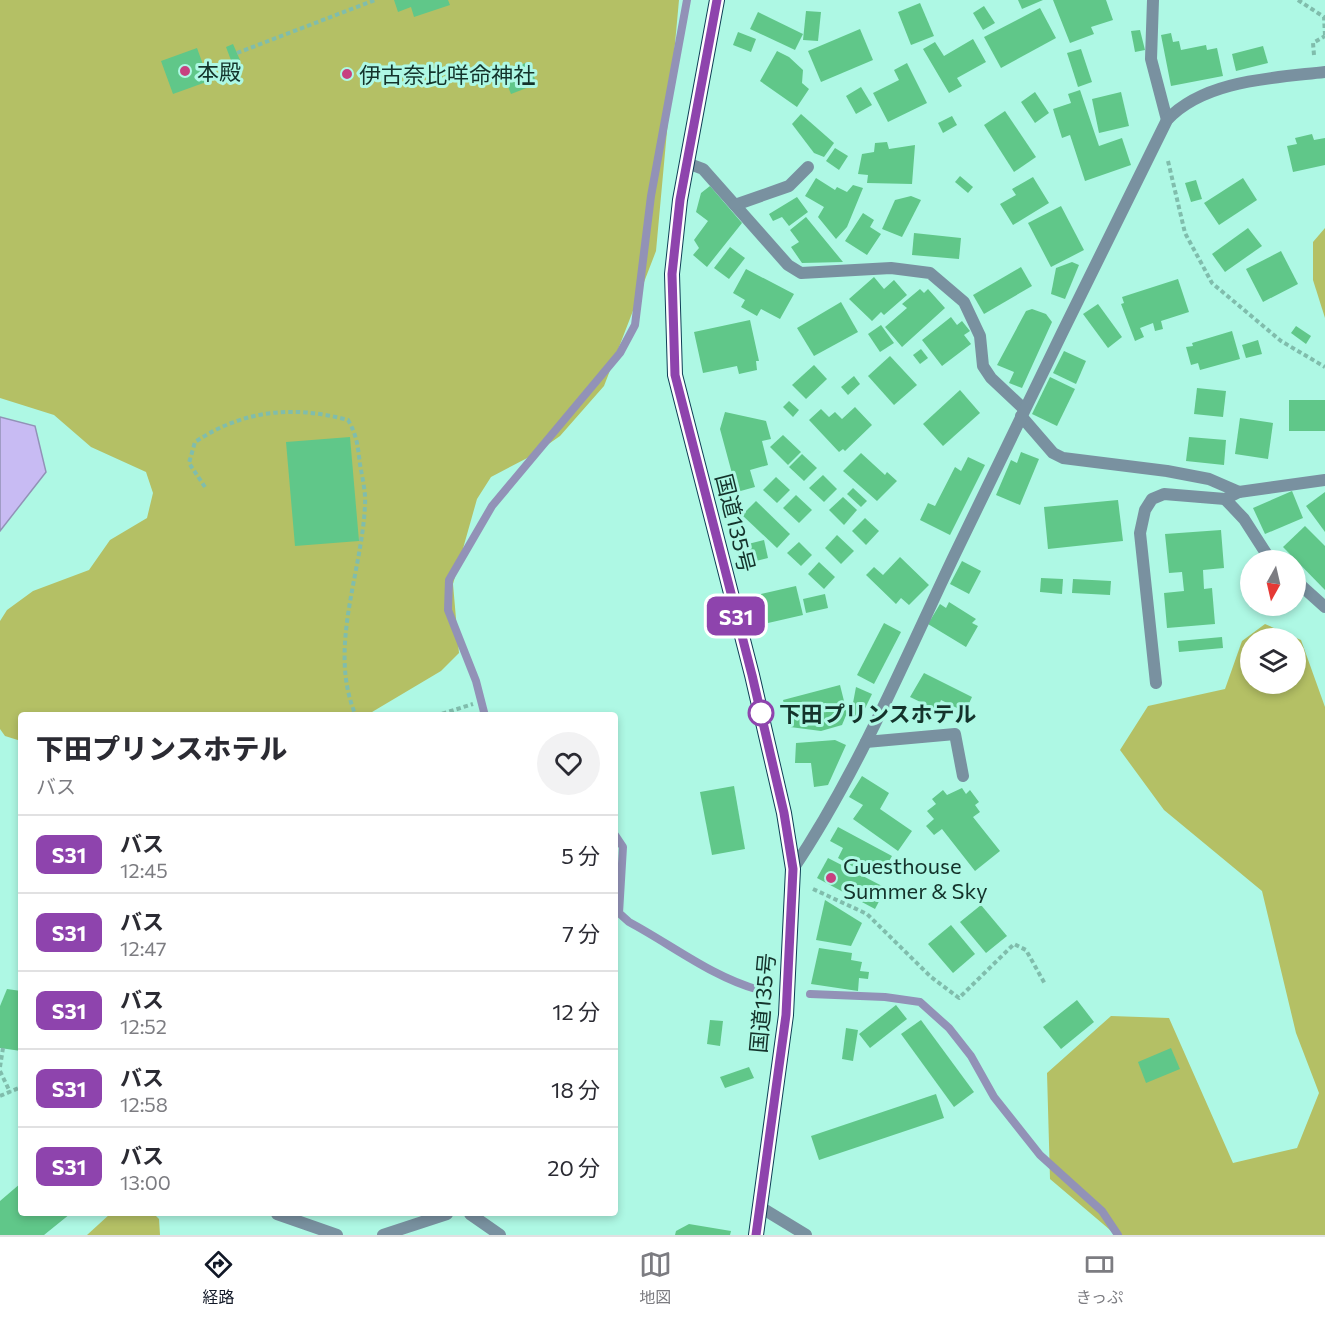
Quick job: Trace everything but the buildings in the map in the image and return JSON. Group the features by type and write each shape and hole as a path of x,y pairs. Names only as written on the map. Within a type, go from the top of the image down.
{"highway":[{"name":"国道135号","path":"717,0 687,164 672,274 675,375 752,675 784,813 793,869 786,1015 756,1235"}],"street":[{"path":"1154,1 1150,16 1151,59 1164,125"},
{"path":"793,869 811,842 866,742 1023,412 1164,125 1180,106 1198,96 1249,82 1325,72"},
{"path":"687,164 703,169 788,265 801,273 891,268 914,269 930,273 964,302 980,336 983,366 991,378 1023,412 1053,453 1063,458 1167,471 1209,479 1239,492"},
{"path":"735,205 789,186 808,167"},
{"path":"1156,683 1140,532 1145,510 1152,499 1164,494 1225,499 1239,492 1325,480"},
{"path":"1225,499 1244,519 1264,550"},
{"path":"1306,590 1325,607"},
{"path":"866,742 955,734 963,776"},
{"path":"760,1207 806,1235"},
{"path":"283,1216 337,1235"},
{"path":"383,1235 441,1216"},
{"path":"473,1216 500,1235"}],"path":[{"path":"237,53 375,0"},
{"path":"1298,0 1324,17 1325,35"},
{"path":"1164,125 1185,233 1212,282 1281,340 1325,367"},
{"path":"205,487 189,463 195,442 219,426 271,412 320,412 348,420 356,434 366,504 347,628 346,676 349,699 355,712"},
{"path":"447,712 472,704"},
{"path":"792,887 808,887 867,914 931,977 959,998 1014,944 1026,950 1045,984"},
{"path":"3,1048 0,1069 10,1092"},
{"path":"0,1096 18,1088"}],"green space":[{"path":"0,0 679,0 656,251 604,386 560,436 533,455 491,477 477,499 453,584 459,653 441,671 372,712 18,712 18,740 5,736 0,729 0,621 7,610 33,591 89,570 110,540 147,518 153,493 146,472 91,447 54,415 0,398"},
{"path":"1325,228 1325,318 1313,280 1313,242"},
{"path":"1265,624 1274,628 1260,628"},
{"path":"1240,647 1240,694 1306,694 1306,654 1325,707 1325,1235 1116,1235 1050,1179 1047,1073 1111,1016 1169,1018 1233,1163 1297,1148 1319,1093 1296,1033 1262,891 1164,810 1120,750 1148,706 1225,689"},
{"path":"108,1216 156,1216 159,1219 160,1235 87,1235"}],"shaded area":[{"path":"0,417 35,426 46,472 0,531"}],"waterway":[{"path":"484,712 476,681 448,610 449,580 492,506 620,353 635,325 651,196 687,0"},
{"path":"618,840 623,847 619,913 629,922 709,969 759,990"},
{"path":"810,994 885,997 920,1002 949,1028 971,1056 994,1097 1040,1155 1102,1211 1118,1235"}],"bus line":[{"name":"S31","path":"717,0 680,200 672,274 673,340 675,375 752,675 784,813 793,869 786,1015 756,1235"}],"place":[{"name":"本殿","path":"185,71"},
{"name":"伊古奈比咩命神社","path":"347,74"},
{"name":"下田プリンスホテル","path":"761,713"},
{"name":"Guesthouse Summer & Sky","path":"831,878"}]}
